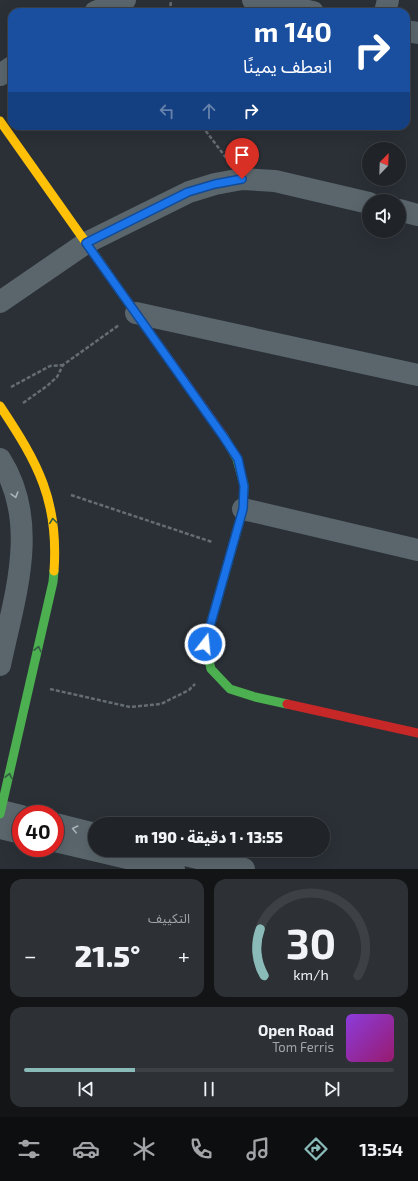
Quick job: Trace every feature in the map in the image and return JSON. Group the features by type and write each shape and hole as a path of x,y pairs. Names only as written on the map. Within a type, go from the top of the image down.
{"street":[{"path":"105,8 126,0"},
{"path":"253,0 293,8"},
{"path":"0,121 238,459 244,486 243,509 205,644 211,669 230,689 255,697 418,733"},
{"path":"0,302 86,243 188,192 215,184 242,179 275,181 362,201"},
{"path":"406,212 418,215"},
{"path":"136,313 418,375"},
{"path":"0,406 31,455 45,487 53,518 55,557 53,582 30,684 5,817"},
{"path":"0,665 19,576 23,548 21,520 15,492 2,463 31,455"},
{"path":"243,509 418,550"},
{"path":"64,826 88,832"},
{"path":"64,843 174,869"},
{"path":"193,857 244,869"}],"path":[{"path":"205,130 242,179"},
{"path":"6,415 47,386 57,377 63,365 136,313"},
{"path":"6,390 50,366 63,365"},
{"path":"45,487 232,548"},
{"path":"30,684 130,708 161,704 189,690 211,669"}],"traffic: fast":[{"path":"223,435 237,459 244,485 243,509 205,644 211,669 230,689 255,697 287,704"},
{"path":"0,814 53,582 54,571"}],"traffic: slow":[{"path":"0,121 111,278"},
{"path":"0,406 25,446 43,484 49,503 53,524 55,546 54,571"}],"traffic: jam":[{"path":"111,278 223,435"},
{"path":"287,704 418,733"}],"route":[{"path":"205,644 243,509 244,486 238,459 86,243 188,192 215,184 242,179"}]}
